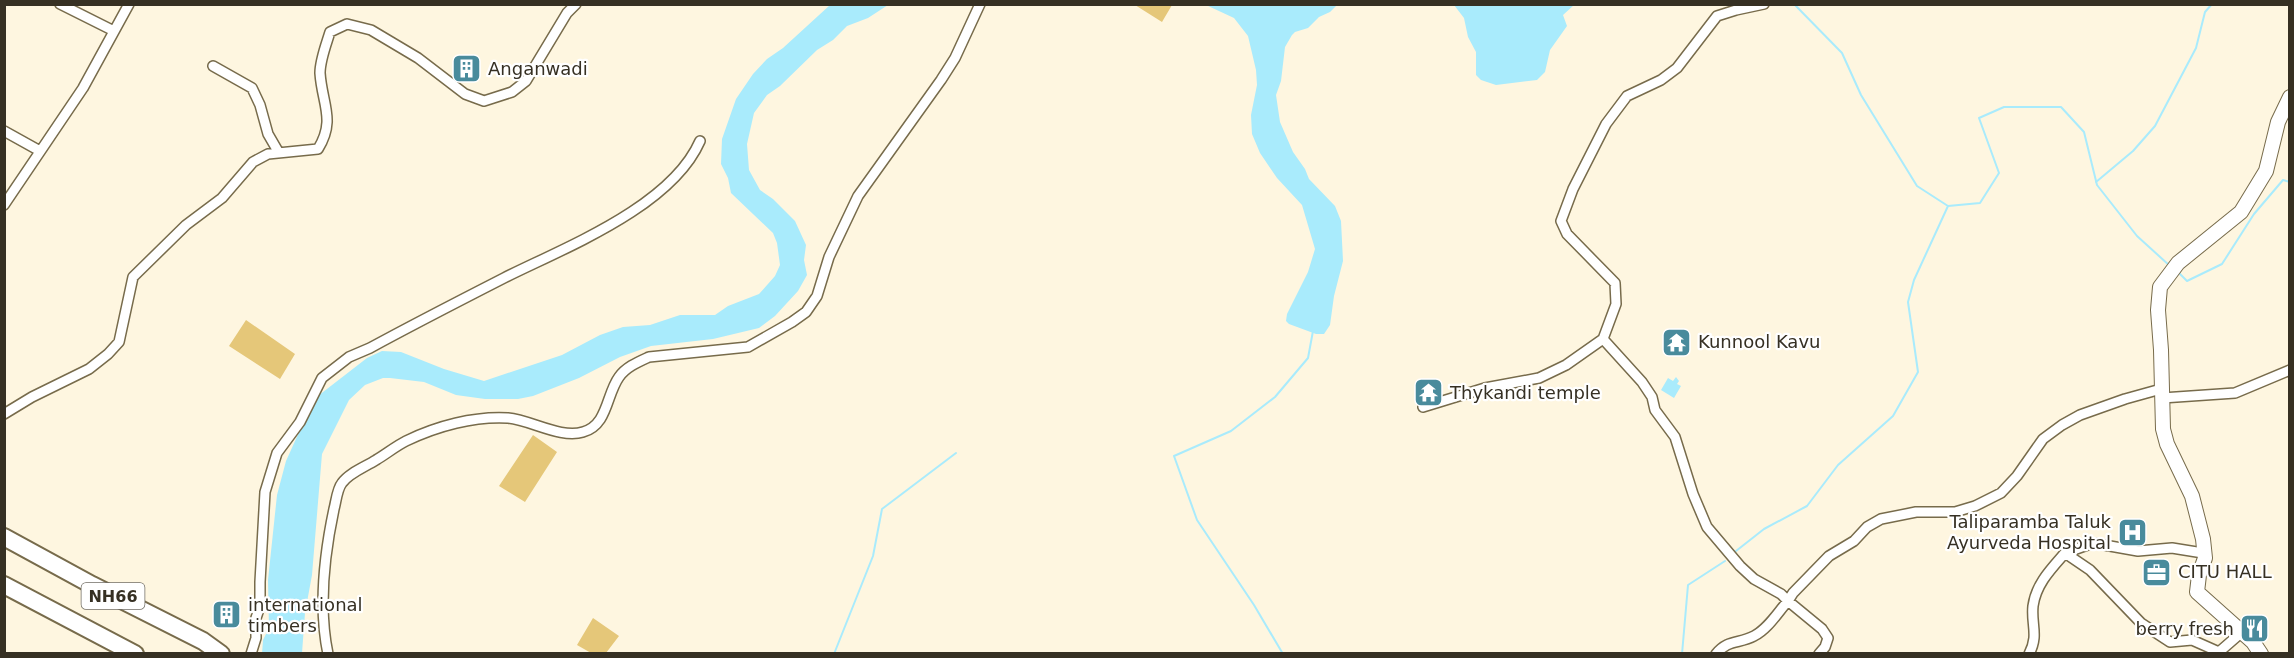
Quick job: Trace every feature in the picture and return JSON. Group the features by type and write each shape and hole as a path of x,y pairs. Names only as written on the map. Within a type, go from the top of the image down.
{"highway":[{"name":"NH66","path":"4,537 203,641 221,654"},
{"name":"NH66","path":"4,585 135,654"}],"main road":[{"path":"2261,654 2253,642 2197,592 2199,575 2205,558 2203,538 2192,496 2164,436 2158,310 2160,287 2174,268 2241,212 2266,171 2278,122 2289,97"}],"street":[{"path":"60,4 114,31"},
{"path":"4,206 83,88 129,4"},
{"path":"4,414 32,397 89,369 108,354 119,342 133,277 186,225 222,198 253,162 267,154 318,149 326,136 328,115 320,71 330,32 347,24 371,30 418,58 465,94 484,101 512,92 526,81 567,13 576,4"},
{"path":"328,654 322,629 325,549 341,484 352,474 406,441 460,421 507,418 538,424 558,432 581,433 596,425 602,418 618,378 626,369 635,364 649,357 748,347 806,312 817,296 829,258 858,196 955,58 980,4"},
{"path":"1423,407 1485,388 1539,378 1566,365 1603,339 1616,304 1615,283 1567,234 1561,221 1573,189 1606,123 1628,96 1660,80 1677,68 1717,16 1764,4"},
{"path":"213,66 252,88 260,105 268,134 279,153"},
{"path":"4,131 40,151"},
{"path":"251,654 256,638 256,618 260,606 260,571 267,484 277,453 300,422 322,378 349,357 624,218 675,178 700,141"},
{"path":"1603,339 1609,349 1642,382 1652,397 1655,410 1675,437 1707,527 1754,579 1781,594 1822,629 1828,638 1819,654"},
{"path":"1716,654 1725,644 1743,641 1757,635 1829,556 1854,541 1867,527 1881,519 1916,512 1955,512 1975,506 2001,493 2018,476 2043,439 2080,415 2125,399 2162,394 2235,393 2289,370"},
{"path":"2029,654 2036,632 2033,618 2037,591 2044,576 2065,553 2093,543 2138,551 2172,548 2204,553"},
{"path":"2065,553 2090,570 2141,623 2170,642 2192,640 2219,652 2242,632"},
{"path":"2261,654 2265,651 2270,654"}],"shaded area":[{"path":"1135,5 1172,5 1162,22"},
{"path":"246,320 295,354 280,379 229,346"},
{"path":"533,435 557,452 525,502 499,486"},
{"path":"593,618 619,636 606,653 591,653 577,645"}],"water":[{"path":"830,5 888,5 868,18 847,26 767,95 754,113 747,144 749,170 760,190 773,199 795,221 806,245 804,260 807,275 798,291 775,316 759,328 713,339 651,346 620,357 579,378 533,396 518,399 485,399 456,395 424,382 390,378 383,378 365,385 349,400 322,454 312,575 305,613 302,653 262,654 263,640 269,628 268,580 277,495 286,461 314,399 367,358 382,351 401,352 444,369 484,381 562,355 600,335 623,327 650,325 680,315 715,315 728,306 759,294 775,276 780,265 777,243 773,233 731,193 728,178 721,164 722,139 736,99 753,74 767,59 783,48"},
{"path":"1206,5 1337,5 1308,28 1292,35 1285,47 1281,81 1276,95 1280,122 1293,152 1309,179 1335,206 1341,221 1343,261 1334,296 1330,325 1324,334 1316,334 1286,321 1287,314 1308,272 1315,249 1302,205 1277,178 1260,153 1252,134 1251,115 1257,85 1248,36 1234,18"},
{"path":"1454,5 1574,5 1563,15 1567,26 1550,50 1545,72 1537,80 1496,85 1481,80 1476,75 1476,52 1468,37 1464,18"},
{"path":"1676,377 1679,381 1677,384 1681,386 1674,398 1661,390 1668,378 1673,381"}],"waterway":[{"path":"1794,4 1842,53 1861,95 1917,186 1948,206 1980,203 1999,173 1979,118 2004,107 2061,107 2084,132 2097,185 2137,236 2170,266"},
{"path":"2096,182 2133,151 2155,126 2196,48 2205,12 2212,4"},
{"path":"2177,271 2187,281 2222,264 2254,214 2283,180 2290,182"},
{"path":"1736,551 1764,529 1807,506 1838,465 1893,416 1918,372 1908,302 1914,280 1948,206"},
{"path":"1283,654 1254,605 1197,520 1174,456 1231,431 1275,397 1308,358 1313,331"},
{"path":"834,654 873,556 882,509 956,453"},
{"path":"1682,654 1688,585 1725,561"}],"place":[{"name":"Anganwadi","path":"467,69"},
{"name":"Kunnool Kavu","path":"1677,342"},
{"name":"Thykandi temple","path":"1429,393"},
{"name":"Taliparamba Taluk Ayurveda Hospital","path":"2132,532"},
{"name":"CITU HALL","path":"2157,572"},
{"name":"international timbers","path":"227,615"},
{"name":"berry fresh","path":"2255,629"}]}
